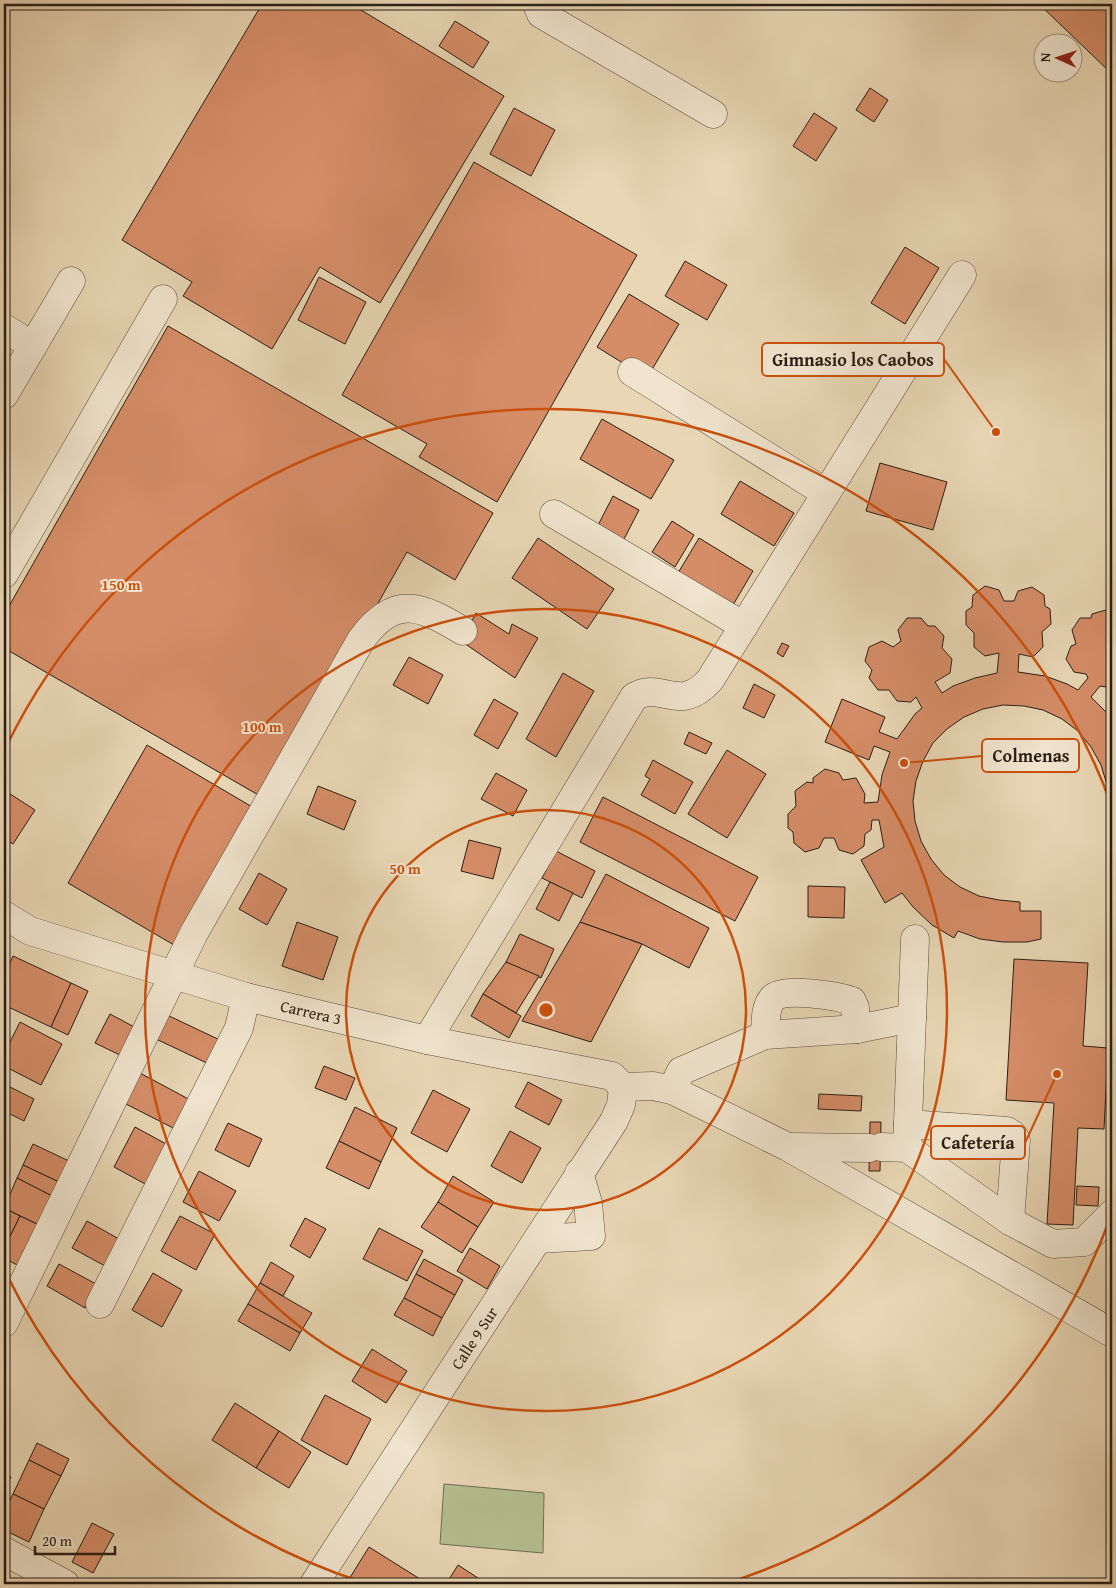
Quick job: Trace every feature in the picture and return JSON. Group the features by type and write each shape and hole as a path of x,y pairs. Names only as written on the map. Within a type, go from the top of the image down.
{"street":[{"path":"537,4 541,14 713,114"},
{"path":"427,1040 634,697 641,692 653,691 675,697 689,696 703,688 710,680 962,275"},
{"path":"4,395 71,281"},
{"path":"4,574 163,298"},
{"path":"4,328 33,346"},
{"path":"632,372 826,493"},
{"path":"554,514 744,626"},
{"path":"4,1323 194,932 362,640 372,625 384,616 398,610 412,608 428,612 463,631"},
{"name":"Carrera 3","path":"4,915 30,931 246,997 427,1040 612,1076 623,1087"},
{"path":"891,1142 912,1018 916,939"},
{"path":"765,1035 767,1007 774,996 786,992 842,997 852,1001 855,1008 857,1029"},
{"path":"100,1304 239,1028 246,997"},
{"path":"672,1090 681,1071 765,1035 857,1029 912,1018"},
{"path":"623,1087 653,1086 672,1090 788,1147 1112,1333"},
{"name":"Calle 9 Sur","path":"314,1584 614,1121 621,1105 623,1087"},
{"path":"788,1147 891,1142 1006,1131 1014,1135 1016,1140 1010,1221"},
{"path":"891,1142 1010,1221 1053,1244 1084,1242 1112,1214"},
{"path":"539,1239 591,1236 588,1203 579,1174"},
{"path":"4,1551 65,1584"}],"green space":[{"path":"444,1484 544,1493 543,1553 440,1544"}],"building":[{"path":"262,4 351,4 504,96 380,303 320,267 272,349 183,296 192,282 122,240"},
{"path":"358,4 372,4 368,10"},
{"path":"1039,4 1112,4 1112,74 1084,47 1084,32 1068,32"},
{"path":"455,21 489,42 473,68 439,46"},
{"path":"870,88 888,100 874,122 856,110"},
{"path":"514,108 555,130 531,176 490,154"},
{"path":"814,113 837,128 816,161 793,146"},
{"path":"474,162 637,255 497,502 419,457 427,444 342,395"},
{"path":"905,247 939,268 905,324 871,303"},
{"path":"685,261 727,285 707,320 665,296"},
{"path":"319,277 366,302 345,344 298,320"},
{"path":"629,294 679,324 647,378 597,347"},
{"path":"168,326 493,513 455,580 407,552 267,800 4,648 4,615"},
{"path":"602,419 674,460 651,499 580,459"},
{"path":"880,463 947,482 933,530 866,511"},
{"path":"740,481 794,513 774,546 721,514"},
{"path":"613,496 639,510 620,547 594,533"},
{"path":"672,521 694,535 675,567 652,552"},
{"path":"538,538 614,589 587,629 512,578"},
{"path":"699,538 753,571 733,605 678,573"},
{"path":"985,586 999,590 1004,601 1014,601 1018,591 1032,587 1044,595 1045,606 1050,609 1051,624 1042,632 1043,647 1033,657 1019,654 1018,672 1045,676 1078,690 1088,678 1086,674 1074,672 1066,659 1071,646 1076,644 1072,630 1080,618 1091,618 1092,614 1106,610 1112,614 1112,688 1100,686 1091,697 1112,718 1112,785 1107,785 1101,765 1091,747 1078,731 1062,719 1043,710 1024,706 1003,705 983,709 964,717 947,729 933,743 923,761 916,781 913,801 915,821 921,841 931,859 944,875 960,887 979,896 1020,902 1020,911 1041,911 1041,939 1027,942 1003,942 980,939 958,931 954,938 932,925 913,907 902,893 885,903 861,860 884,847 879,820 872,820 871,830 865,834 864,846 853,854 839,850 834,838 824,838 819,848 805,852 794,843 793,832 788,828 788,814 796,806 795,791 807,782 813,783 813,778 825,769 839,773 843,780 856,778 865,794 864,803 878,802 882,775 890,752 874,746 869,760 825,742 842,699 885,717 879,732 897,739 915,714 922,708 916,697 911,702 897,701 889,690 878,690 869,678 872,670 865,661 869,647 882,641 893,647 901,641 898,630 907,618 921,618 928,626 935,626 944,636 942,648 952,659 950,673 935,682 942,693 953,686 975,678 997,673 999,653 985,656 974,647 974,633 966,625 966,611 972,607 973,595"},
{"path":"476,613 509,634 512,624 538,638 515,678 461,641"},
{"path":"782,643 789,646 783,657 777,653"},
{"path":"409,657 443,675 428,704 393,685"},
{"path":"563,673 594,691 556,757 526,739"},
{"path":"754,684 775,695 764,718 743,708"},
{"path":"494,699 518,713 498,749 474,735"},
{"path":"689,732 712,743 706,754 684,744"},
{"path":"147,745 254,808 174,945 68,883"},
{"path":"727,750 766,774 727,838 688,814"},
{"path":"653,760 693,782 675,814 641,795 650,779 645,776"},
{"path":"496,773 527,790 513,816 481,799"},
{"path":"318,786 356,801 344,830 307,814"},
{"path":"4,790 35,810 13,844 4,838"},
{"path":"603,797 758,877 735,921 580,842"},
{"path":"1112,838 1112,944 1107,944"},
{"path":"469,840 501,848 493,879 461,871"},
{"path":"556,851 595,871 582,898 542,878"},
{"path":"259,873 287,889 267,925 239,909"},
{"path":"606,874 709,928 689,968 642,944 580,922"},
{"path":"550,882 573,893 559,921 536,909"},
{"path":"808,886 845,887 844,918 808,917"},
{"path":"297,922 338,937 323,980 282,966"},
{"path":"580,922 642,944 591,1042 522,1021"},
{"path":"520,934 554,949 541,978 506,962"},
{"path":"13,956 71,983 51,1027 4,1005 4,977"},
{"path":"1014,959 1088,963 1083,1046 1108,1048 1104,1129 1078,1128 1073,1225 1047,1224 1054,1103 1006,1100"},
{"path":"506,962 539,976 516,1013 483,994"},
{"path":"71,983 88,991 68,1035 51,1027"},
{"path":"483,994 521,1016 509,1038 471,1016"},
{"path":"110,1014 140,1030 126,1058 95,1043"},
{"path":"167,1015 222,1041 211,1065 156,1039"},
{"path":"20,1022 62,1044 41,1085 4,1066 4,1054"},
{"path":"324,1066 355,1078 346,1100 315,1088"},
{"path":"140,1073 194,1102 181,1132 124,1103"},
{"path":"528,1082 562,1100 549,1125 515,1107"},
{"path":"4,1084 34,1099 24,1121 4,1111"},
{"path":"433,1090 470,1109 447,1152 411,1133"},
{"path":"819,1094 862,1096 861,1111 818,1109"},
{"path":"355,1107 397,1128 381,1162 339,1141"},
{"path":"870,1122 881,1122 880,1171 869,1171"},
{"path":"228,1123 262,1139 249,1167 215,1150"},
{"path":"135,1127 168,1145 147,1185 114,1167"},
{"path":"510,1131 541,1148 522,1183 491,1166"},
{"path":"339,1141 381,1162 369,1189 326,1168"},
{"path":"33,1144 69,1161 59,1182 23,1165"},
{"path":"23,1165 59,1182 52,1196 17,1178"},
{"path":"199,1171 236,1191 219,1221 183,1202"},
{"path":"453,1176 494,1202 478,1227 438,1202"},
{"path":"17,1178 52,1196 39,1225 4,1208"},
{"path":"1077,1186 1099,1187 1098,1206 1076,1205"},
{"path":"438,1202 478,1227 462,1253 421,1227"},
{"path":"4,1208 20,1216 4,1249"},
{"path":"20,1216 39,1225 19,1266 4,1258 4,1249"},
{"path":"180,1216 215,1234 196,1270 161,1251"},
{"path":"305,1218 326,1229 310,1258 290,1246"},
{"path":"87,1221 119,1239 105,1266 72,1248"},
{"path":"379,1228 423,1251 407,1281 363,1259"},
{"path":"470,1248 500,1266 487,1289 457,1271"},
{"path":"424,1259 463,1280 455,1295 416,1274"},
{"path":"271,1262 294,1276 283,1296 260,1283"},
{"path":"59,1264 98,1285 85,1308 47,1286"},
{"path":"153,1273 182,1290 162,1327 132,1310"},
{"path":"416,1274 455,1295 442,1318 404,1298"},
{"path":"260,1283 312,1313 300,1333 248,1304"},
{"path":"404,1298 442,1318 433,1336 394,1315"},
{"path":"248,1304 300,1333 290,1351 238,1321"},
{"path":"372,1349 407,1371 386,1403 352,1381"},
{"path":"325,1395 371,1419 347,1465 301,1440"},
{"path":"235,1403 279,1431 256,1468 212,1440"},
{"path":"279,1431 311,1452 289,1488 256,1468"},
{"path":"37,1443 69,1459 61,1476 29,1460"},
{"path":"29,1460 61,1476 44,1509 13,1494"},
{"path":"4,1473 11,1477 4,1489"},
{"path":"13,1494 44,1509 29,1542 4,1530 4,1513"},
{"path":"92,1523 114,1534 93,1573 72,1562"},
{"path":"369,1547 428,1584 346,1584"},
{"path":"458,1565 481,1580 478,1584 446,1584"}],"place":[{"name":"Gimnasio los Caobos","path":"996,432"},
{"name":"Colmenas","path":"904,763"},
{"name":"Cafetería","path":"1057,1074"}]}
